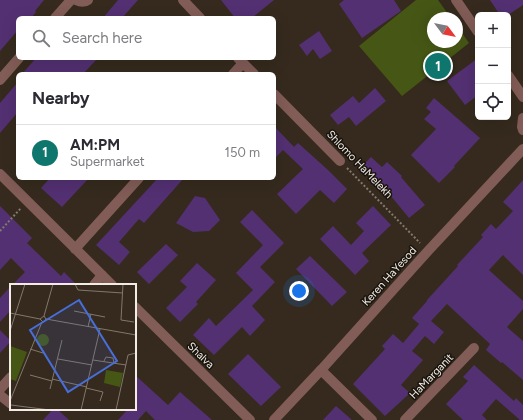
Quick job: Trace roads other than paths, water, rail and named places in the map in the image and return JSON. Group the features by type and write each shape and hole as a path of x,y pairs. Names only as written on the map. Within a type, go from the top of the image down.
{"street":[{"path":"57,16 71,0"},
{"path":"76,0 80,2 88,0"},
{"path":"183,0 198,16"},
{"path":"456,0 475,28"},
{"path":"0,80 17,60"},
{"path":"234,72 241,61 252,72"},
{"path":"511,79 523,97"},
{"name":"Shlomo HaMelekh","path":"276,96 340,161"},
{"path":"523,118 523,130"},
{"name":"Keren HaYesod","path":"274,420 523,149"},
{"path":"0,174 111,284"},
{"path":"76,249 137,180"},
{"path":"95,284 102,276"},
{"name":"Shalva","path":"136,308 250,420"},
{"name":"HaMarganit","path":"405,420 474,348"},
{"path":"321,370 372,420"},
{"path":"0,389 10,378"},
{"path":"0,395 10,403"}],"place":[{"name":"AM:PM","path":"438,66"}]}
